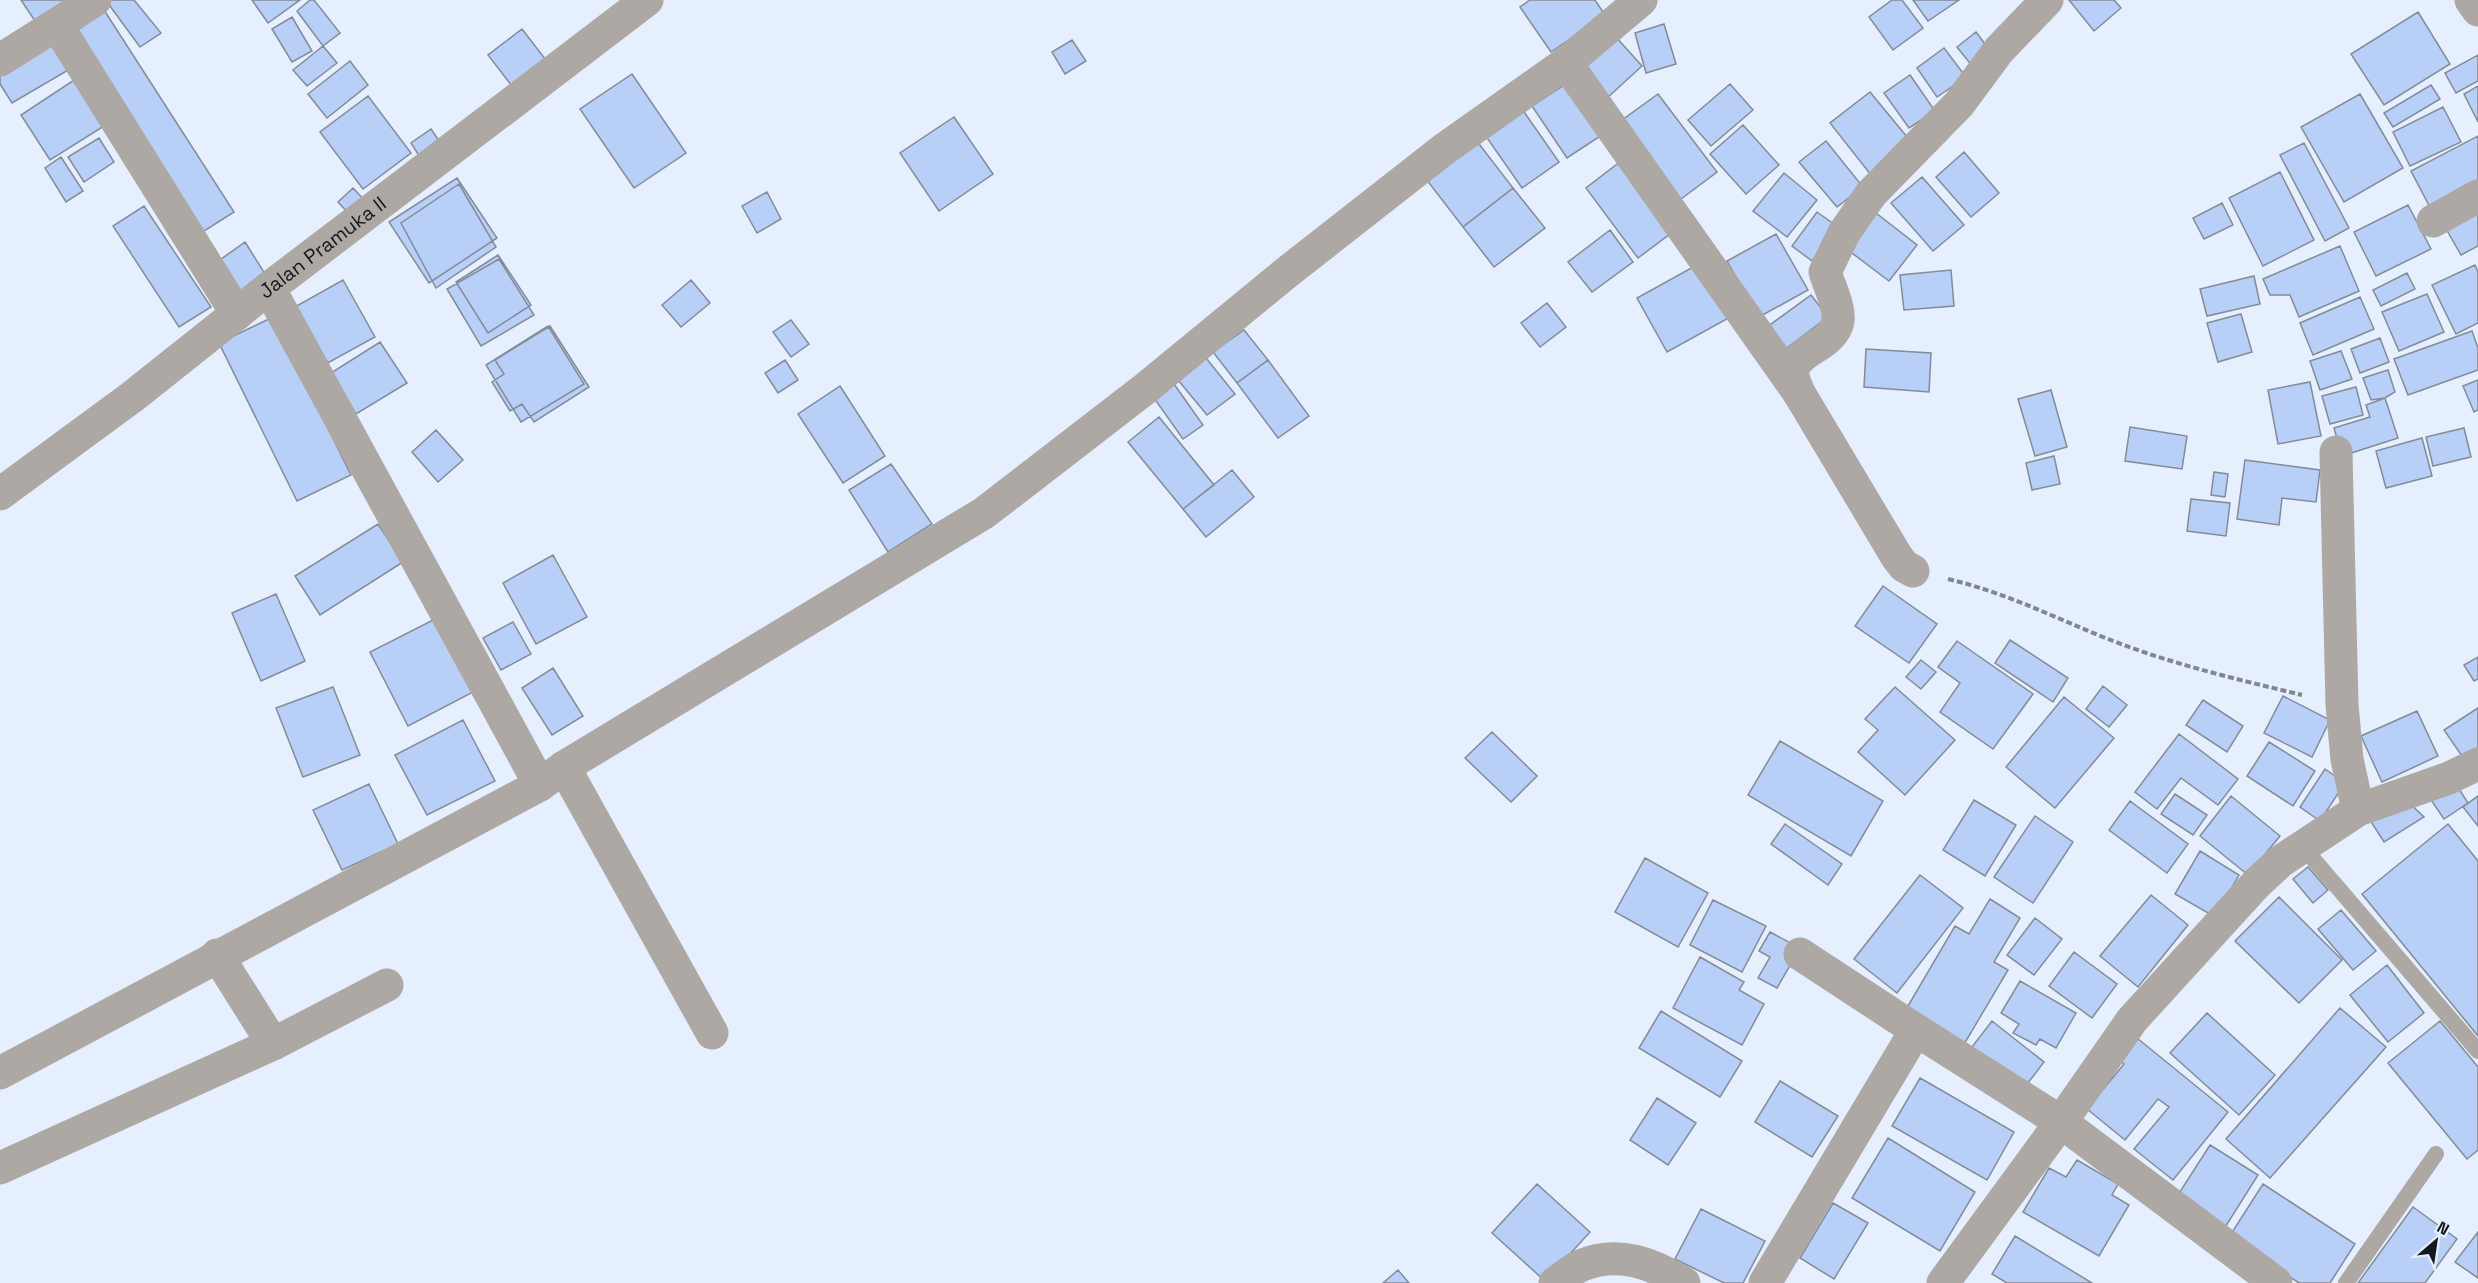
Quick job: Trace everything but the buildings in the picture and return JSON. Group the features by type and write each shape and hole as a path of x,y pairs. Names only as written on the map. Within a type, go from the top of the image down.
{"street":[{"path":"0,60 95,0"},
{"name":"Jalan Pramuka II","path":"0,494 132,397 269,288 647,0"},
{"path":"0,1073 552,776 984,513 1146,388 1295,266 1443,150 1566,63 1641,0"},
{"path":"1799,393 1793,375 1795,364 1802,355 1819,346 1833,333 1838,322 1837,311 1825,272 1844,233 1871,194 1959,104 1999,50 2047,0"},
{"path":"2471,0 2478,10"},
{"path":"57,25 237,314"},
{"path":"1566,63 1799,393 1897,557 1904,566 1913,571"},
{"path":"2433,221 2478,196"},
{"path":"269,288 552,776 712,1033"},
{"path":"2336,452 2342,705 2347,759 2358,810"},
{"path":"1943,1283 2061,1122 2132,1020 2257,883 2302,846 2358,810 2449,778 2478,764"},
{"path":"1800,954 2061,1122 2265,1280"},
{"path":"217,955 273,1044"},
{"path":"0,1168 273,1044 387,985"},
{"path":"1765,1283 1917,1029"},
{"path":"1555,1283 1582,1265 1616,1258 1640,1260 1684,1283"}],"lane":[{"path":"2302,846 2478,1051"},
{"path":"2346,1283 2436,1155"}],"path":[{"path":"1913,571 1985,588 2028,604 2107,639 2188,667 2342,705"}]}
